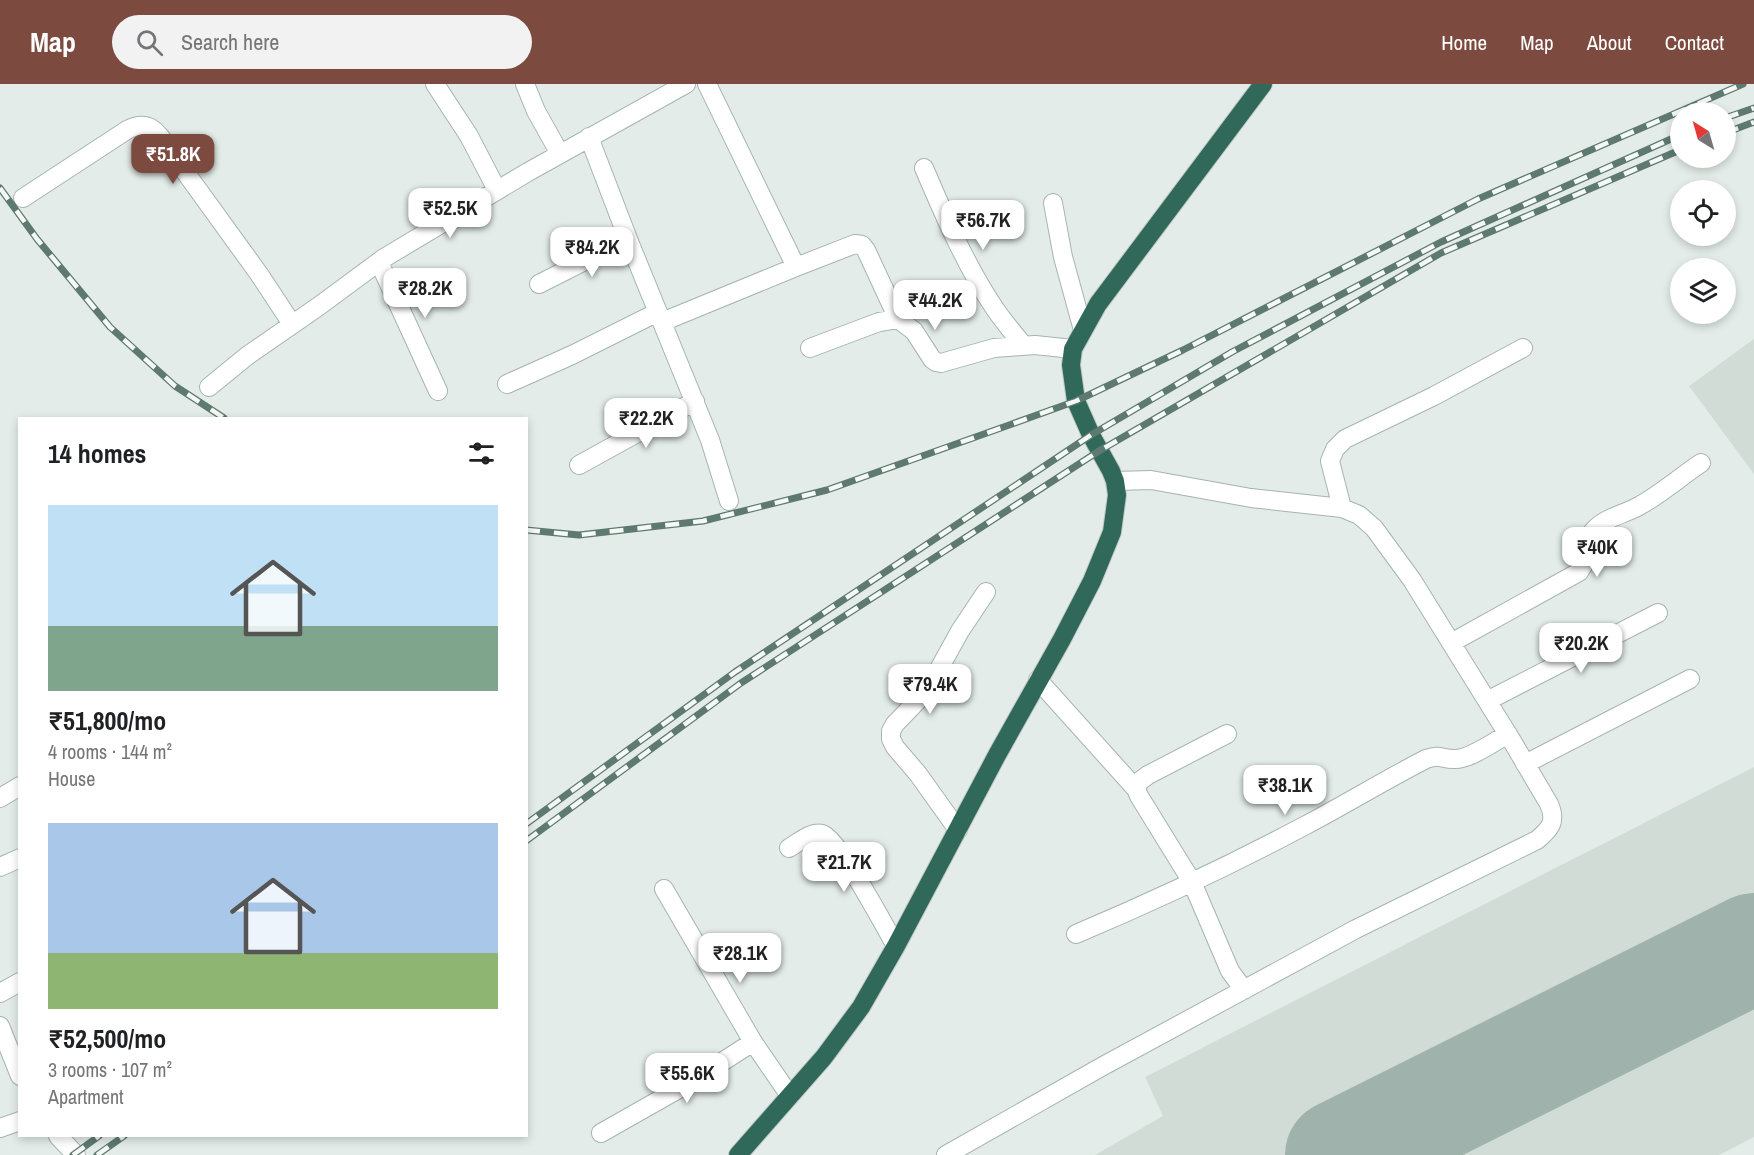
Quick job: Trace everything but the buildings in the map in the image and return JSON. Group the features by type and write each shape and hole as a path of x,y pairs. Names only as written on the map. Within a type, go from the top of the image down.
{"highway":[{"path":"738,1155 824,1057 861,1007 1062,639 1104,554 1112,532 1117,495 1111,471 1090,435 1076,401 1071,365 1073,349 1098,304 1263,84"}],"street":[{"path":"435,84 469,136 497,190"},
{"path":"525,84 536,111 560,154"},
{"path":"209,387 247,356 379,262 497,190 686,84"},
{"path":"707,84 796,267"},
{"path":"23,198 127,130 137,125 147,125 158,134 184,168 292,324"},
{"path":"589,137 628,239 695,401 729,501"},
{"path":"924,168 942,210 979,281 995,308 1024,346"},
{"path":"1053,203 1063,257 1083,330"},
{"path":"539,284 628,239"},
{"path":"507,384 660,317 855,244 862,245 898,319 914,331 936,363 948,362 994,348 1035,345 1073,349"},
{"path":"379,262 438,391"},
{"path":"810,348 879,322 898,319"},
{"path":"1342,508 1330,461 1335,449 1345,439 1434,396 1523,348"},
{"path":"579,465 695,401"},
{"path":"1451,643 1579,572 1587,557 1588,538 1594,529 1648,500 1701,463"},
{"path":"946,1155 1103,1066 1356,929 1537,840 1547,832 1552,822 1553,813 1526,764 1412,580 1374,528 1359,515 1342,508 1251,498 1151,480 1115,482"},
{"path":"958,830 896,747 891,739 891,731 934,678 986,592"},
{"path":"1487,702 1658,614"},
{"path":"1526,764 1690,679"},
{"path":"1038,680 1136,789 1138,796 1192,882 1230,971 1244,990"},
{"path":"1136,789 1140,781 1148,775 1227,734"},
{"path":"1076,934 1153,901 1305,826 1426,759 1442,756 1455,760 1508,734"},
{"path":"0,798 18,787"},
{"path":"789,848 819,833 833,841 896,946"},
{"path":"0,867 18,859"},
{"path":"664,889 753,1042 790,1096"},
{"path":"0,993 18,983"},
{"path":"0,1026 18,1071"},
{"path":"601,1133 691,1082 753,1042"},
{"path":"0,1128 18,1122"},
{"path":"59,1137 76,1155"}],"shaded area":[{"path":"1754,339 1754,474 1689,386"},
{"path":"1754,767 1754,1137 1719,1155 1095,1155 1163,1116 1145,1077"}],"runway":[{"path":"1340,1155 1754,948"}],"railway":[{"path":"528,530 579,535 703,521 827,490 1076,401 1183,350 1478,199 1743,84"},
{"path":"1736,114 1754,108"},
{"path":"1736,129 1754,122"},
{"path":"528,823 735,672 1091,435 1232,352 1441,242 1670,139"},
{"path":"528,840 741,683 1099,451 1441,253 1670,154"},
{"path":"0,188 37,239 110,327 175,386 222,417"},
{"path":"73,1155 98,1137"},
{"path":"97,1155 123,1137"}]}
